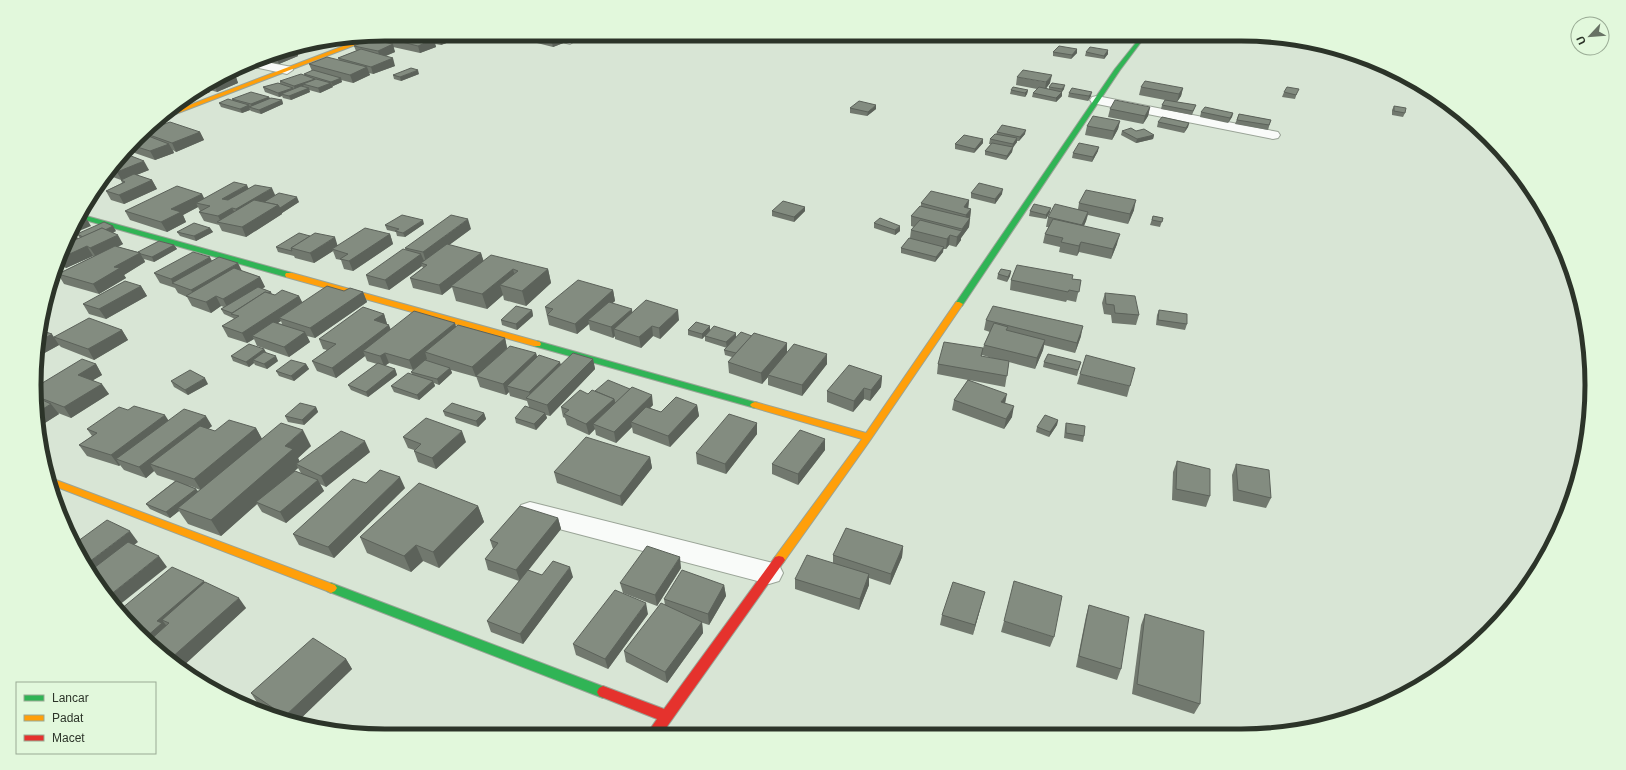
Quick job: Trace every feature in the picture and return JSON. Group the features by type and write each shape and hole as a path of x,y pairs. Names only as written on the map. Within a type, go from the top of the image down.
{"street":[{"path":"657,729 868,437 1097,100 1140,41"},
{"path":"175,112 357,42"},
{"path":"259,65 287,70"},
{"path":"1097,100 1273,135"},
{"path":"85,218 868,437"},
{"path":"55,483 666,716"},
{"path":"520,509 769,573"}],"building":[{"path":"380,41 393,44 378,51 354,46 363,42"},
{"path":"398,41 429,41 418,46"},
{"path":"544,41 558,41 552,43"},
{"path":"1059,46 1077,49 1072,55 1053,52"},
{"path":"1090,47 1108,50 1104,56 1086,52"},
{"path":"361,49 393,58 371,67 338,58"},
{"path":"327,57 367,67 350,75 309,64"},
{"path":"411,68 418,70 400,77 393,75"},
{"path":"313,70 341,78 331,82 304,74"},
{"path":"1023,70 1052,75 1046,82 1017,77"},
{"path":"301,74 315,79 294,86 280,81"},
{"path":"316,79 331,83 318,88 303,84"},
{"path":"1145,81 1183,88 1179,94 1141,87"},
{"path":"278,83 293,88 278,93 263,87"},
{"path":"1052,83 1065,85 1062,89 1049,87"},
{"path":"301,86 309,88 289,96 281,94"},
{"path":"1013,87 1028,90 1025,93 1011,90"},
{"path":"1039,87 1062,92 1056,98 1033,93"},
{"path":"1287,87 1299,89 1296,95 1284,92"},
{"path":"1072,88 1092,92 1089,96 1069,93"},
{"path":"251,92 269,97 251,104 232,99"},
{"path":"271,98 282,100 259,110 249,107"},
{"path":"228,99 249,105 240,109 219,103"},
{"path":"1115,100 1150,107 1145,116 1110,109"},
{"path":"1165,100 1196,105 1193,111 1162,105"},
{"path":"859,101 876,105 868,112 850,108"},
{"path":"1394,106 1406,108 1405,113 1394,111"},
{"path":"1205,107 1233,113 1230,118 1201,112"},
{"path":"1239,114 1271,120 1269,125 1237,120"},
{"path":"1093,116 1120,121 1114,131 1087,126"},
{"path":"1162,117 1189,123 1186,128 1158,122"},
{"path":"170,122 200,132 172,143 149,135 158,126"},
{"path":"1002,125 1026,130 1020,137 997,132"},
{"path":"1131,128 1136,131 1144,129 1154,135 1137,139 1122,131"},
{"path":"995,134 1017,138 1013,144 990,139"},
{"path":"964,135 983,139 975,149 955,144"},
{"path":"148,136 169,144 150,151 137,147"},
{"path":"992,143 1013,147 1007,156 985,151"},
{"path":"1079,143 1099,147 1093,157 1073,153"},
{"path":"129,155 144,161 116,171"},
{"path":"134,174 152,180 119,195 106,191 125,182 121,180"},
{"path":"234,182 247,185 222,199 228,200 255,185 272,188 236,209 232,208 218,216 199,212 210,206 196,203"},
{"path":"979,183 1003,189 995,199 971,193"},
{"path":"177,186 202,194 171,209 181,212 161,222 125,211"},
{"path":"1086,190 1136,200 1130,214 1079,203"},
{"path":"931,191 969,200 964,207 971,209 966,215 921,203"},
{"path":"279,193 297,197 280,208 278,205 264,202"},
{"path":"254,200 278,205 242,227 217,222"},
{"path":"783,201 805,207 794,217 772,211"},
{"path":"1034,204 1051,208 1046,215 1030,211"},
{"path":"1055,204 1088,212 1082,225 1048,217"},
{"path":"920,206 970,218 962,229 911,216"},
{"path":"402,215 423,220 403,233 395,231 399,229 385,225"},
{"path":"451,215 468,219 423,252 405,248"},
{"path":"1153,216 1163,218 1162,222 1152,220"},
{"path":"880,218 900,226 895,230 874,223"},
{"path":"1053,219 1120,234 1113,249 1081,242 1079,246 1061,242 1063,238 1045,234"},
{"path":"920,220 962,231 957,237 950,235 947,239 911,230"},
{"path":"104,222 113,226 105,230 102,228 83,237 77,234"},
{"path":"194,223 210,228 194,236 177,232"},
{"path":"102,228 118,235 90,248 87,246 66,256 72,241"},
{"path":"365,228 390,234 349,261 340,259 348,254 332,249"},
{"path":"299,233 310,236 291,248 292,251 276,247"},
{"path":"315,233 335,237 310,253 291,248"},
{"path":"909,238 944,247 936,257 901,248"},
{"path":"159,241 174,245 152,257 138,252"},
{"path":"447,244 481,253 439,285 410,278 427,265 421,263"},
{"path":"115,246 140,253 114,267 120,268 93,284 59,273"},
{"path":"403,249 421,254 385,280 366,275"},
{"path":"193,252 210,257 171,279 154,273"},
{"path":"491,255 548,269 522,291 500,285 518,271 513,269 482,294 451,286"},
{"path":"219,257 238,263 191,290 172,283"},
{"path":"1017,265 1073,275 1072,279 1081,280 1079,292 1069,290 1068,292 1011,280"},
{"path":"234,268 260,277 223,299 216,296 206,302 186,296"},
{"path":"1001,269 1011,271 1008,277 998,274"},
{"path":"578,280 613,290 575,324 547,315 553,309 545,307"},
{"path":"125,281 141,286 99,309 83,304"},
{"path":"327,286 344,291 350,288 363,292 310,328 279,318"},
{"path":"258,287 271,292 265,292 232,313 221,309"},
{"path":"282,290 299,296 242,333 222,326 239,316 231,314 265,292 275,295"},
{"path":"1105,293 1135,296 1139,315 1115,313 1114,305 1106,304"},
{"path":"646,300 678,310 659,328 652,326 639,337 614,329"},
{"path":"609,302 632,309 611,327 588,320"},
{"path":"516,306 532,310 516,324 501,320"},
{"path":"993,306 1083,326 1077,343 986,320"},
{"path":"363,307 384,314 374,320 389,325 332,368 312,361 336,344 319,339"},
{"path":"1159,310 1187,314 1187,324 1158,320"},
{"path":"414,311 455,323 409,360 385,353 380,356 363,351"},
{"path":"89,318 122,330 88,349 54,337"},
{"path":"273,322 305,332 284,347 252,336"},
{"path":"696,322 710,326 702,334 688,330"},
{"path":"994,323 1008,327 1006,330 1045,340 1037,358 984,345"},
{"path":"458,325 505,338 472,367 425,352"},
{"path":"714,326 736,333 726,342 705,336"},
{"path":"45,332 52,334 44,339"},
{"path":"741,332 752,336 736,353 724,350"},
{"path":"754,333 787,343 761,373 728,362"},
{"path":"944,342 983,348 981,356 1009,361 1007,376 938,364"},
{"path":"249,344 264,349 246,362 231,356"},
{"path":"794,344 827,354 802,385 768,375"},
{"path":"510,346 536,353 503,384 476,376"},
{"path":"264,352 276,356 264,364 253,360"},
{"path":"573,353 593,359 547,405 526,398"},
{"path":"1048,354 1081,362 1078,370 1044,362"},
{"path":"539,355 560,362 529,392 507,386"},
{"path":"1086,355 1135,368 1130,386 1080,374"},
{"path":"82,359 96,364 78,375 102,384 64,407 42,398 41,384"},
{"path":"291,360 306,364 291,376 276,371"},
{"path":"425,360 450,368 437,379 411,372"},
{"path":"378,363 395,369 366,392 348,385"},
{"path":"849,365 882,376 871,390 864,388 854,401 827,391"},
{"path":"190,370 205,378 185,390 171,381"},
{"path":"408,373 433,381 417,395 391,386"},
{"path":"608,380 630,389 615,404 614,399 595,391"},
{"path":"968,380 1007,394 1001,402 1014,406 1006,419 954,400"},
{"path":"632,387 652,395 614,432 593,424"},
{"path":"580,390 588,394 592,390 614,399 586,424 564,414 569,410 561,407"},
{"path":"676,397 697,405 668,436 631,422 646,407 661,412"},
{"path":"42,400 51,404 42,409"},
{"path":"300,403 316,407 302,420 285,416"},
{"path":"452,403 484,413 476,421 443,411"},
{"path":"134,406 165,415 111,455 79,445 97,433 87,429 119,407 128,410"},
{"path":"525,406 545,413 534,424 515,418"},
{"path":"184,409 206,416 139,467 116,459"},
{"path":"729,414 757,423 725,464 696,453"},
{"path":"1045,415 1058,420 1050,432 1037,427"},
{"path":"426,418 462,431 432,458 414,451 421,444 403,437"},
{"path":"229,420 256,428 194,479 150,464 200,426 215,431"},
{"path":"281,423 303,430 285,446 293,449 211,520 178,508"},
{"path":"1066,423 1085,426 1084,436 1066,433"},
{"path":"800,430 825,439 798,474 772,464"},
{"path":"341,431 365,441 321,476 296,464"},
{"path":"586,437 650,457 620,496 554,472"},
{"path":"1177,461 1210,469 1210,496 1176,489"},
{"path":"1236,464 1269,470 1271,498 1238,490"},
{"path":"380,470 400,477 328,547 293,534 353,479 366,483"},
{"path":"295,471 318,480 280,512 256,502"},
{"path":"176,481 196,489 166,512 146,504"},
{"path":"419,483 478,506 433,552 416,545 404,556 360,537"},
{"path":"520,506 558,518 516,570 485,559 498,543 490,540"},
{"path":"107,520 130,531 90,561 78,541"},
{"path":"846,528 903,546 891,574 833,555"},
{"path":"128,542 159,556 112,594 94,568"},
{"path":"647,546 680,557 655,595 620,583"},
{"path":"807,555 869,574 860,599 795,579"},
{"path":"553,561 570,567 520,634 487,621 528,570 542,575"},
{"path":"172,567 204,581 157,621 162,623 149,635 123,608"},
{"path":"682,570 724,585 708,614 664,599"},
{"path":"1014,581 1062,596 1054,637 1004,621"},
{"path":"205,582 239,598 173,656 152,638 169,623 162,620"},
{"path":"953,582 985,592 975,625 942,615"},
{"path":"615,590 646,603 605,659 573,644"},
{"path":"661,603 702,622 665,672 624,651"},
{"path":"1089,605 1129,617 1121,669 1079,656"},
{"path":"1145,614 1204,631 1200,704 1137,684"},
{"path":"313,638 346,659 287,714 280,713 251,693"}],"traffic: fast":[{"path":"959,304 1118,69 1140,41"},
{"path":"85,218 289,275"},
{"path":"537,344 755,405"},
{"path":"331,588 603,692"}],"traffic: slow":[{"path":"176,112 357,43"},
{"path":"289,275 537,344"},
{"path":"779,560 868,437 959,304"},
{"path":"755,405 868,437"},
{"path":"55,482 331,588"}],"traffic: jam":[{"path":"657,729 779,560"},
{"path":"603,692 666,716"}]}
